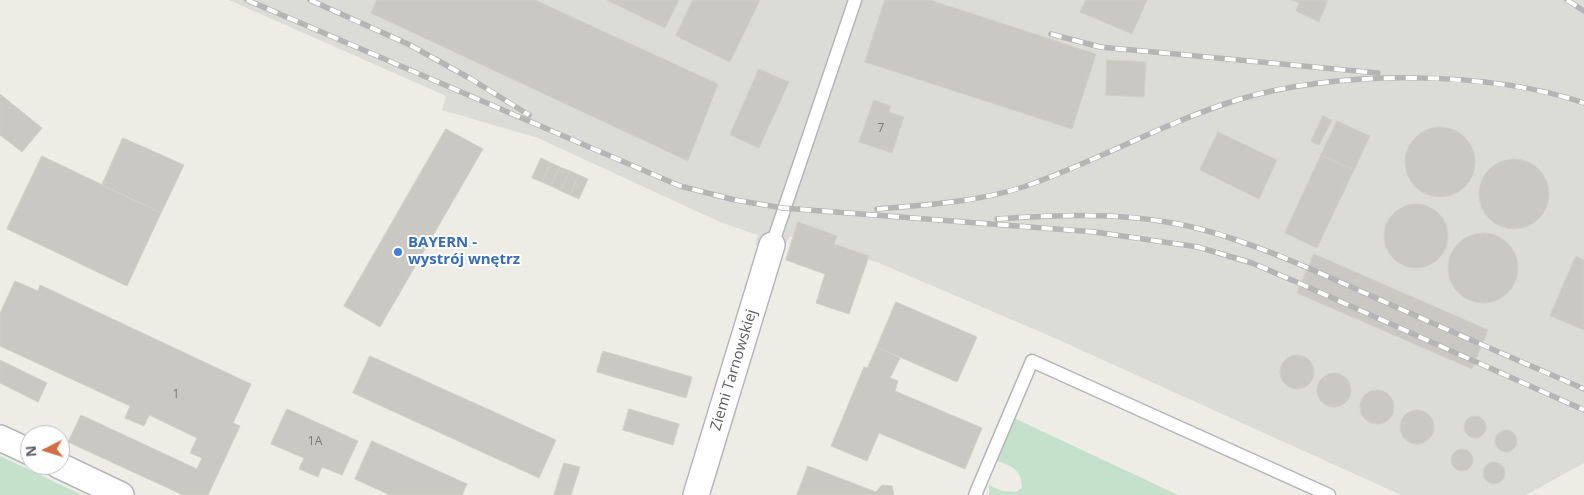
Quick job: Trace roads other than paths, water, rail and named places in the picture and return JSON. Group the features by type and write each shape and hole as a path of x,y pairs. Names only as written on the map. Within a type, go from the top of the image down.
{"street":[{"name":"Ziemi Tarnowskiej","path":"696,495 772,244"},
{"path":"0,438 20,447"},
{"path":"70,471 121,495"}],"lane":[{"path":"772,244 855,0"},
{"path":"975,495 1032,361 1329,495"}],"railway":[{"path":"247,0 680,186 735,200 783,208 1095,232 1198,247 1252,263 1584,410"},
{"path":"310,0 410,45 471,79 529,115"},
{"path":"1567,0 1584,11"},
{"path":"1051,34 1100,47 1378,73"},
{"path":"877,209 951,202 1006,192 1050,177 1210,109 1276,90 1318,83 1410,78 1457,80 1503,84 1545,92 1584,103"},
{"path":"997,219 1074,215 1125,217 1175,223 1200,229 1245,243 1311,269 1584,389"}],"place":[{"name":"BAYERN - wystrój wnętrz","path":"398,252"}]}
